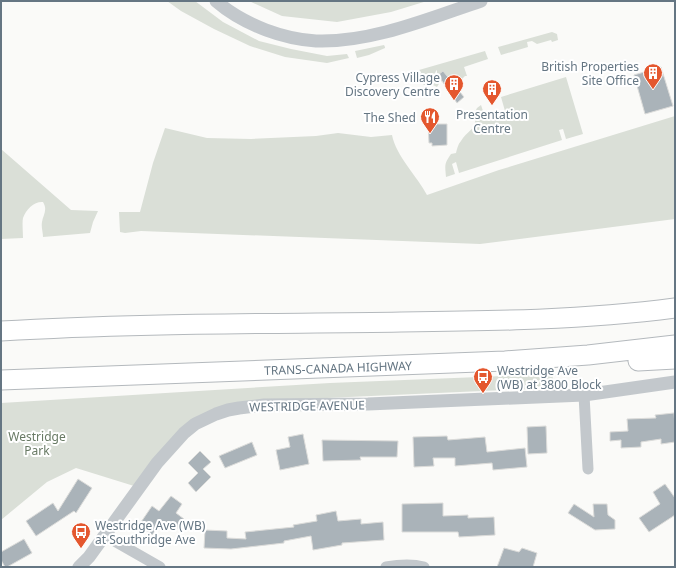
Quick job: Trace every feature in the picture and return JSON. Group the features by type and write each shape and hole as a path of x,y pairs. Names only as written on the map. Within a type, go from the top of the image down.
{"highway":[{"path":"627,314 675,303"},
{"path":"1,330 119,326 500,320 627,314 675,308"},
{"name":"TRANS-CANADA HIGHWAY","path":"1,380 505,361 588,355 675,345"},
{"path":"505,361 558,365 582,365 675,359"}],"street":[{"path":"216,1 256,26 284,35 316,41 349,39 380,33 481,1"},
{"name":"WESTRIDGE AVENUE","path":"79,567 88,557 157,463 184,433 195,424 228,410 264,405 368,404 584,395 675,382"},
{"path":"584,395 588,469"},
{"path":"104,535 160,567"},
{"path":"386,567 417,565 424,567"}],"green space":[{"path":"167,1 195,1 223,22 259,41 327,56 347,54 349,58 327,63 285,57 250,46 214,29 181,11"},
{"path":"249,1 427,1 391,12 337,22 282,16"},
{"path":"552,32 557,34 558,40 552,42 551,40 537,44 532,41 527,42 528,47 501,55 498,47"},
{"path":"384,45 385,48 369,55 357,58 355,51"},
{"path":"485,51 488,59 464,67 467,76 462,79 459,80 452,76 442,82 440,80 437,87 433,85 432,82 437,74 437,70 431,82 428,81 425,85 422,84 420,80 418,75 421,72 419,70"},
{"path":"566,77 583,134 566,139 563,129 559,130 562,140 459,173 456,162 452,164 455,174 446,177 445,167 447,160 451,154 456,153 463,137 474,126 474,114 477,108 481,105 485,117 505,111 501,97"},
{"path":"675,116 675,219 480,244 141,231 125,233 120,232 119,212 140,212 153,163 165,128 207,138 251,139 316,136 338,133 371,137 392,135 394,143 402,158 427,195 499,170"},
{"path":"1,149 71,210 98,211 90,233 43,237 42,224 45,208 43,202 40,202 31,206 24,215 23,238 1,239"},
{"name":"Westridge Park","path":"553,374 552,388 282,400 211,413 134,486 76,468 47,482 1,520 1,403 330,383"}],"building":[{"name":"British Properties Site Office","path":"661,67 673,106 645,114 634,75"},
{"path":"443,71 464,97 457,103 438,75"},
{"path":"428,124 447,124 447,145 432,146 432,143 429,143"},
{"path":"674,413 675,442 661,444 661,439 641,442 641,447 621,448 621,440 610,441 610,432 628,431 627,419 656,418 655,415"},
{"path":"546,426 547,453 528,454 527,427"},
{"path":"303,434 309,464 280,470 276,450 290,447 288,437"},
{"path":"447,436 448,440 485,437 487,452 525,448 527,467 493,470 492,463 455,466 455,458 433,458 434,466 414,467 413,437"},
{"path":"322,440 398,441 397,457 360,457 361,460 323,461"},
{"path":"252,442 257,455 225,468 219,456"},
{"path":"200,451 211,462 203,469 211,477 196,492 188,483 198,473 188,463"},
{"path":"78,479 92,488 76,513 74,511 36,536 26,521 53,503 58,511"},
{"path":"665,484 675,498 675,515 649,532 639,518 660,504 653,492"},
{"path":"171,496 182,504 176,513 184,519 176,530 169,524 165,528 160,525 152,535 139,525 152,506 159,511"},
{"path":"443,503 443,516 468,515 468,518 494,517 495,535 459,537 458,532 402,532 402,504"},
{"path":"574,504 594,517 593,504 607,504 608,515 615,520 615,529 595,530 568,513"},
{"path":"336,511 338,521 361,519 361,524 383,522 384,540 342,543 342,545 313,550 311,536 284,541 284,543 231,549 204,548 205,530 227,531 227,538 246,539 245,532 294,527 293,525 317,521 316,515"},
{"path":"24,539 32,553 5,567 1,560 1,552"},
{"path":"504,548 519,552 522,548 537,553 533,567 497,567"}],"place":[{"name":"British Properties Site Office","path":"653,90"},
{"name":"Cypress Village Discovery Centre","path":"454,101"},
{"name":"Presentation Centre","path":"492,106"},
{"name":"The Shed","path":"430,134"},
{"name":"Westridge Ave (WB) at 3800 Block","path":"483,394"},
{"name":"Westridge Ave (WB) at Southridge Ave","path":"81,549"}]}
